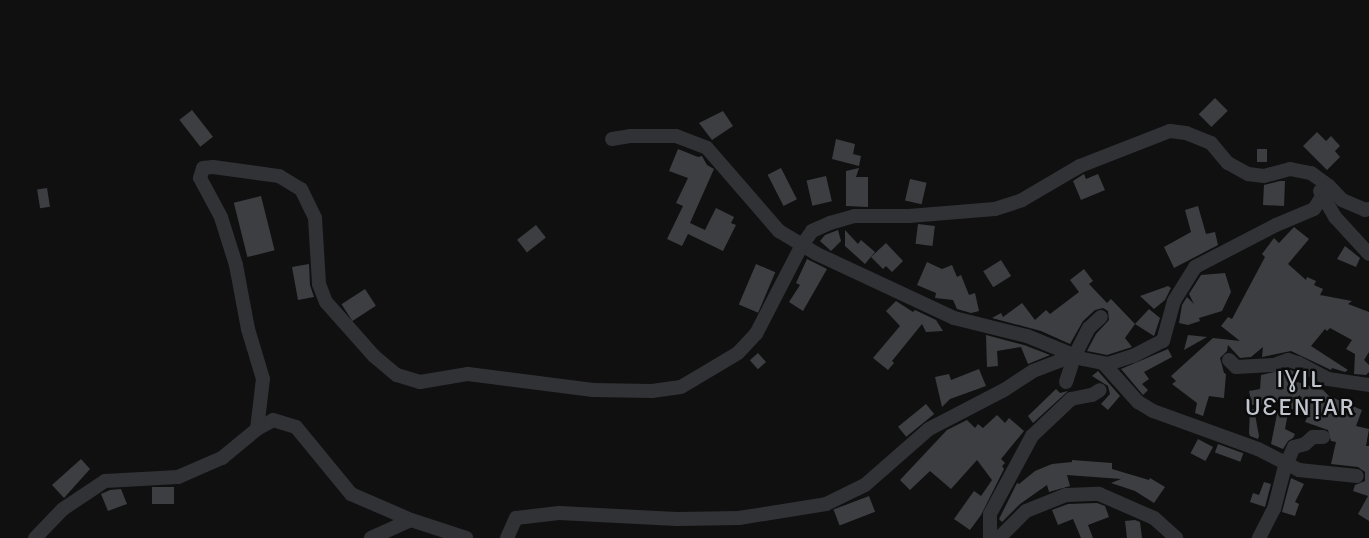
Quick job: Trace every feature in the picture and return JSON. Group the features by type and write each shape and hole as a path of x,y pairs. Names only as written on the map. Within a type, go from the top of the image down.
{"street":[{"path":"257,429 263,379 248,329 236,265 221,217 200,178 203,168 213,167 279,176 301,189 315,218 319,284 326,302 374,356 397,375 420,382 468,374 593,390 652,391 681,387 738,353 756,334 801,245 812,231 854,216 943,214 995,208 1013,203 1080,166 1170,131 1186,133 1211,143 1228,163 1248,174 1264,176 1290,169 1311,173 1326,192 1335,217 1369,254"},
{"path":"612,139 630,136 676,136 707,148 779,231 801,245 954,318 1027,336 1104,364 1138,402 1153,411 1258,449 1299,470 1357,476"},
{"path":"1326,192 1365,210 1369,209"},
{"path":"1104,364 1133,356 1163,341 1174,301 1195,267 1276,225 1314,209 1326,192"},
{"path":"1335,217 1342,200"},
{"path":"1066,382 1075,355 1089,328 1101,317"},
{"path":"507,538 516,518 560,513 677,519 739,518 826,504 865,485 929,429 1004,390 1034,371 1075,355"},
{"path":"1229,360 1236,367 1274,365 1288,360 1328,379 1369,385"},
{"path":"990,538 990,514 1032,436 1071,399 1092,395 1100,390"},
{"path":"35,538 63,509 105,481 178,477 222,458 257,429 273,420 296,427 351,495 411,520 466,538"},
{"path":"1259,538 1274,509 1294,447 1305,444 1313,437 1323,437"},
{"path":"999,538 1026,512 1066,495 1099,494 1154,519 1176,538"},
{"path":"371,538 411,520"}],"building":[{"path":"1215,98 1228,111 1211,127 1199,114"},
{"path":"192,110 213,137 200,147 179,120"},
{"path":"723,111 733,126 712,140 699,123"},
{"path":"1317,132 1326,141 1331,136 1340,146 1335,151 1340,157 1327,170 1303,146"},
{"path":"836,139 855,144 853,154 861,156 859,166 832,159"},
{"path":"678,149 698,157 702,156 707,165 714,169 690,223 705,230 716,208 734,217 731,223 736,225 723,251 688,234 682,246 667,239 683,206 676,203 688,178 669,171"},
{"path":"1257,149 1267,149 1267,162 1257,162"},
{"path":"781,168 797,199 784,206 768,175"},
{"path":"859,168 856,177 868,177 868,207 846,206 846,171"},
{"path":"1084,174 1086,179 1098,174 1105,190 1081,200 1073,181"},
{"path":"826,176 832,201 812,206 807,180"},
{"path":"910,179 927,183 922,204 905,200"},
{"path":"1285,181 1284,206 1263,205 1264,185"},
{"path":"47,188 50,207 40,208 37,190"},
{"path":"261,196 275,250 247,257 234,203"},
{"path":"1198,206 1206,234 1215,232 1218,245 1174,268 1164,247 1191,232 1185,210"},
{"path":"918,224 935,226 932,246 916,244"},
{"path":"536,225 546,238 527,252 517,240"},
{"path":"1294,227 1309,239 1288,264 1306,280 1307,277 1316,281 1314,285 1323,289 1320,295 1352,301 1348,304 1369,312 1369,352 1364,360 1369,365 1369,372 1366,375 1354,374 1355,354 1346,349 1352,340 1330,328 1327,331 1325,329 1311,346 1348,370 1345,372 1332,368 1331,370 1291,351 1262,357 1263,347 1251,357 1240,358 1228,345 1227,351 1220,358 1226,374 1224,398 1209,396 1203,416 1195,413 1197,403 1172,384 1176,381 1171,376 1213,338 1240,341 1221,326 1228,317 1232,319 1265,257 1262,254 1274,238 1279,243"},
{"path":"838,230 841,241 831,251 820,241 825,235"},
{"path":"845,230 858,244 861,240 875,252 865,264 845,246"},
{"path":"886,243 903,261 892,272 886,266 883,269 871,257"},
{"path":"1345,246 1360,258 1356,267 1337,259"},
{"path":"807,259 827,269 803,311 789,302 800,285 796,283"},
{"path":"1001,260 1011,276 993,287 983,271"},
{"path":"927,262 942,269 952,265 957,277 961,275 969,295 975,293 979,311 971,313 957,309 953,300 935,298 936,293 917,285"},
{"path":"309,264 310,285 314,297 298,300 292,267"},
{"path":"756,264 775,272 758,313 739,305"},
{"path":"1084,269 1093,281 1089,284 1107,303 1111,299 1135,324 1125,338 1132,347 1107,355 1087,351 1096,334 1109,320 1108,311 1103,308 1095,310 1083,321 1070,344 1041,331 992,318 1001,313 1003,317 1022,303 1035,320 1046,310 1050,314 1079,292 1070,280"},
{"path":"1225,273 1231,292 1222,311 1199,318 1200,321 1188,325 1179,323 1182,305 1187,297 1194,304 1189,294 1201,275"},
{"path":"1168,286 1171,288 1165,300 1154,309 1140,296"},
{"path":"365,289 376,306 352,321 342,304"},
{"path":"896,301 913,312 915,310 936,320 943,331 926,332 922,324 892,361 894,363 888,370 873,358 900,326 886,311"},
{"path":"1149,309 1160,318 1154,336 1135,324"},
{"path":"986,335 1050,355 1028,364 1021,347 997,351 998,366 987,367"},
{"path":"1188,335 1207,337 1184,350"},
{"path":"1168,349 1172,357 1144,372 1149,379 1142,384 1148,390 1143,395 1121,369"},
{"path":"758,353 766,362 758,369 750,360"},
{"path":"979,369 986,386 950,399 942,407 935,377 949,374 951,380"},
{"path":"1288,369 1298,373 1294,381 1323,390 1329,396 1362,410 1356,426 1369,429 1366,446 1369,446 1369,521 1358,514 1368,496 1353,491 1355,485 1365,481 1365,472 1358,467 1331,464 1336,442 1331,441 1328,430 1305,422 1309,414 1289,408 1285,429 1295,434 1293,438 1283,449 1271,444 1279,404 1252,405 1249,391 1260,389 1261,375"},
{"path":"1098,371 1120,396 1108,410 1101,404 1110,394 1108,386 1092,376"},
{"path":"1056,389 1060,393 1068,391 1033,423 1028,416"},
{"path":"926,404 934,414 906,437 898,427"},
{"path":"1254,409 1258,439 1250,436 1249,433 1250,410"},
{"path":"997,415 1005,423 1009,418 1024,431 1001,459 1005,463 1002,466 1004,469 981,515 970,530 954,519 974,491 981,496 992,480 977,460 951,489 930,471 910,490 900,480 947,430 967,420 975,428 978,424 983,428"},
{"path":"1198,439 1213,447 1205,461 1190,453"},
{"path":"1218,444 1243,453 1240,462 1215,452"},
{"path":"81,459 90,469 64,498 52,485"},
{"path":"1072,460 1112,463 1112,469 1149,480 1150,478 1165,487 1154,503 1135,491 1111,483 1121,479 1067,475 1070,486 1049,492 1047,485 1020,504 1002,522 999,519 1017,483 1019,484 1035,471 1052,464 1072,462"},
{"path":"1291,478 1304,484 1295,502 1299,504 1295,516 1282,512"},
{"path":"1264,482 1271,484 1265,507 1250,502 1253,493 1259,495"},
{"path":"152,487 174,487 174,504 152,504"},
{"path":"121,489 127,504 108,511 101,494"},
{"path":"869,496 875,512 840,525 834,510"},
{"path":"1097,503 1105,506 1109,517 1088,525 1093,538 1081,538 1073,519 1058,525 1052,510 1068,504"},
{"path":"1125,521 1140,522 1142,538 1127,538"}],"district":[{"name":"IƔIL UƐENṬAR","path":"1300,394"}]}
